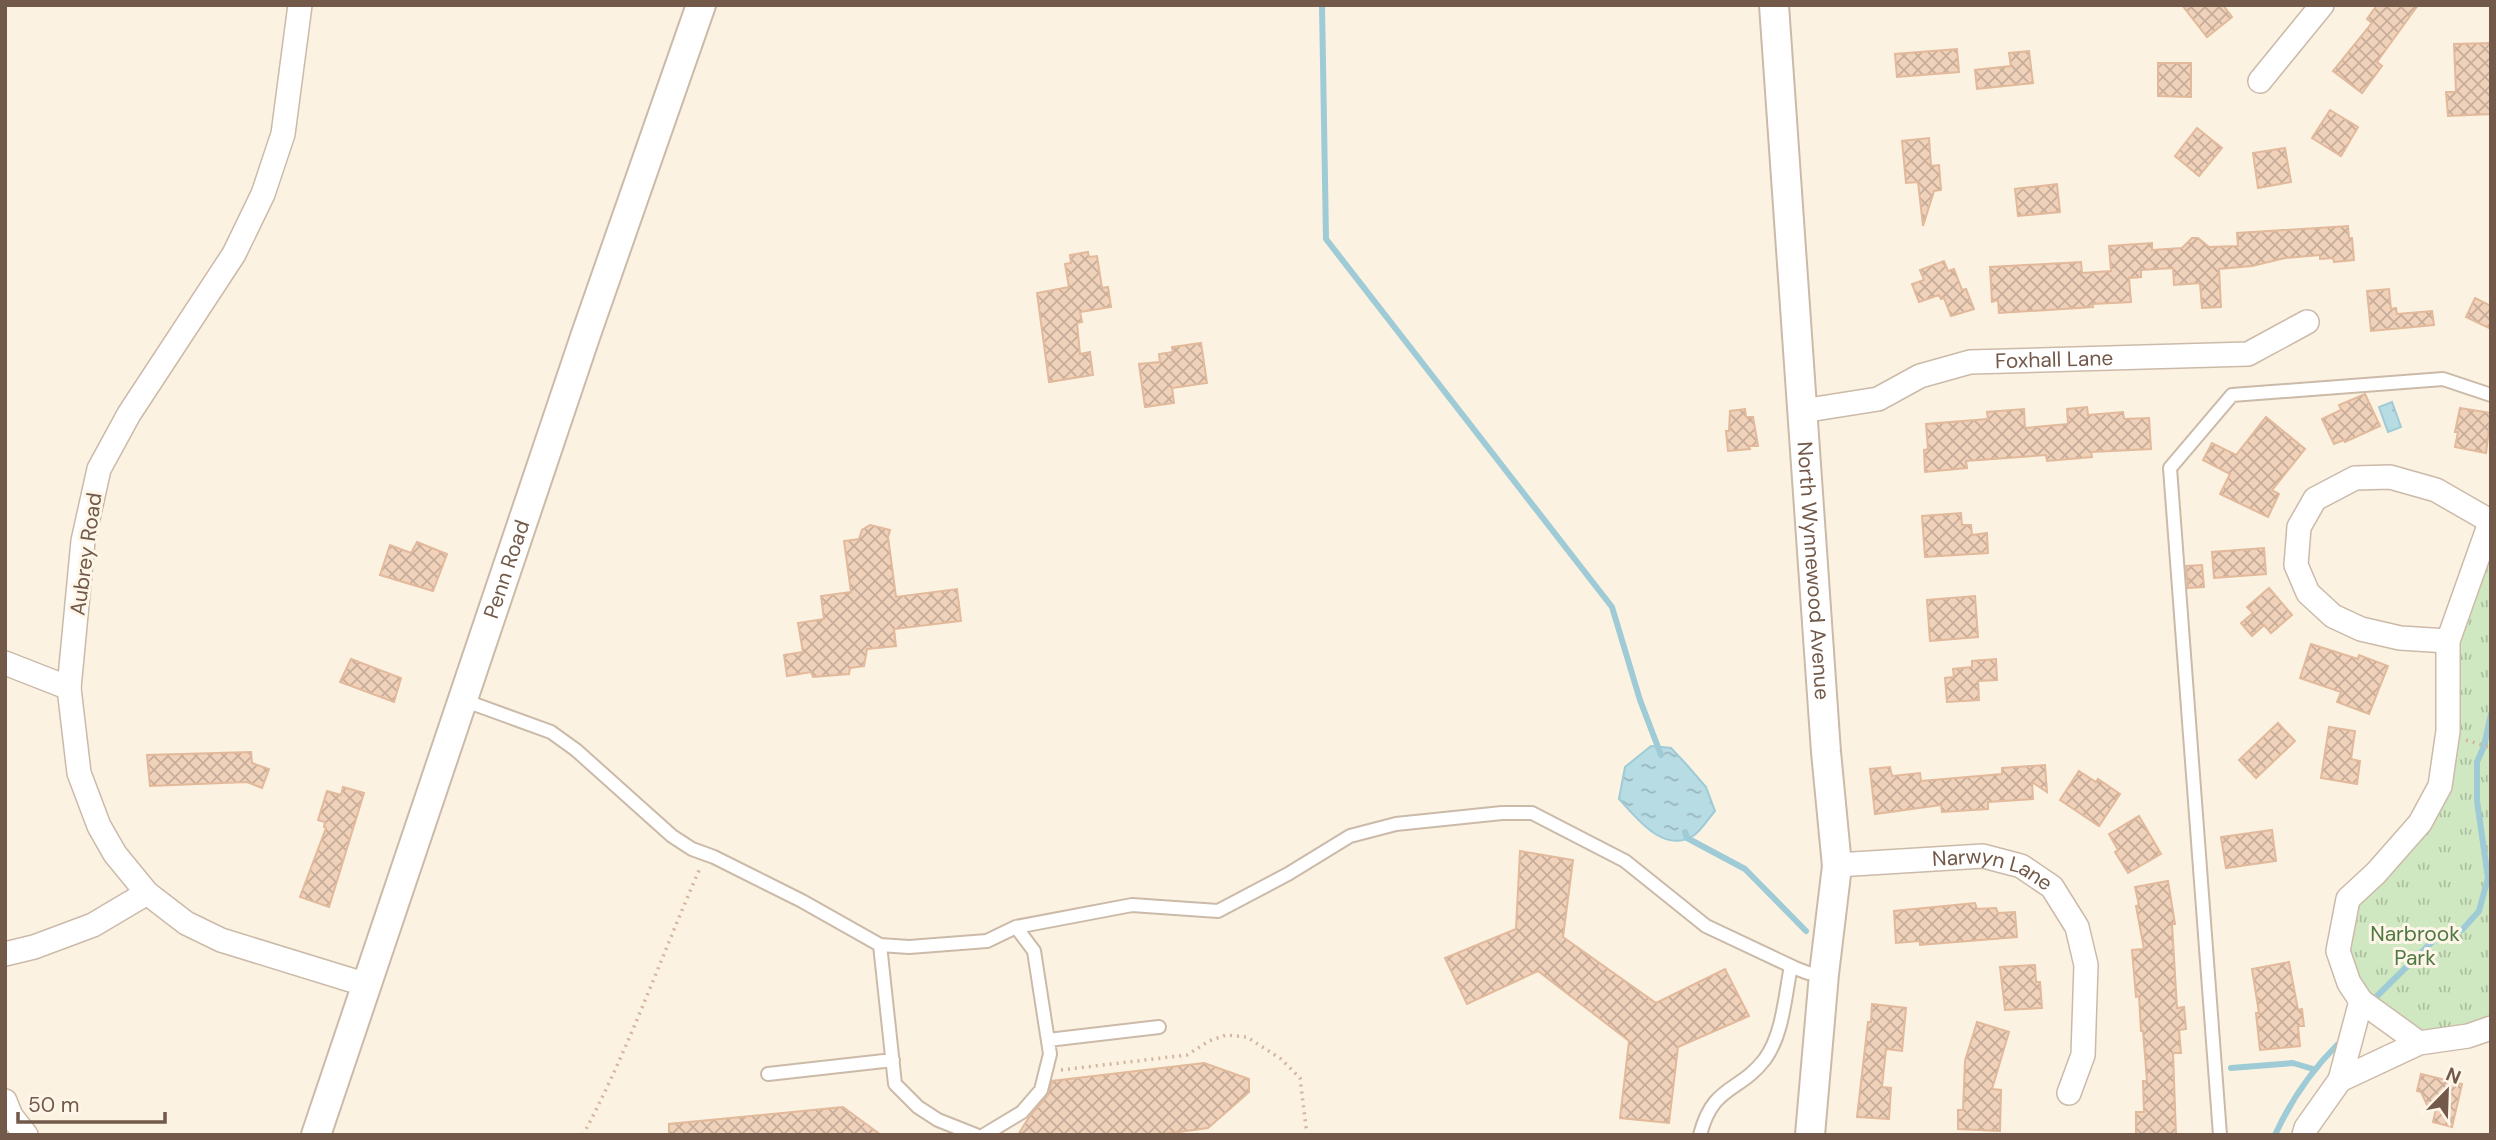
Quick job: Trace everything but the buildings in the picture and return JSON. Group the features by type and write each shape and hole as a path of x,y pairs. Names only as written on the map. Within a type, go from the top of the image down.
{"street":[{"name":"Aubrey Road","path":"300,5 283,134 263,194 233,254 129,414 99,469 83,541 69,688 79,773 99,826 115,854 147,893 186,923 221,940 367,985"},
{"name":"Penn Road","path":"316,1135 587,330 701,5"},
{"name":"North Wynnewood Avenue","path":"1773,5 1825,751 1837,865 1810,1135"},
{"path":"2260,81 2322,5"},
{"name":"Foxhall Lane","path":"1802,411 1878,399 1920,376 1970,362 2248,354 2307,322"},
{"path":"2419,1043 2361,1002 2349,983 2338,951 2348,900 2420,823 2440,786 2448,732 2448,641 2490,520 2437,490 2390,477 2355,478 2315,499 2299,527 2296,565 2308,593 2333,616 2361,629 2400,638 2448,641"},
{"path":"5,663 69,688"},
{"name":"Narwyn Lane","path":"1837,865 1983,856 2021,866 2052,887 2077,927 2086,965 2083,1055 2069,1093"},
{"path":"5,954 34,947 93,925 147,893"},
{"path":"2304,1135 2306,1128 2340,1080 2361,1002"},
{"path":"2340,1080 2419,1043 2468,1036 2491,1028"},
{"path":"5,1101 11,1116 26,1135"}],"lane":[{"path":"2220,1135 2170,468 2232,395 2443,379 2491,395"},
{"path":"463,700 551,733 576,750 672,836 802,901 880,946 909,947 987,941 1016,927 1132,905 1218,911 1288,874 1350,836 1396,824 1502,813 1532,813 1625,861 1706,926 1808,973 1824,974"},
{"path":"984,1135 1022,1112 1041,1090 1050,1054 1034,951 1016,927"},
{"path":"880,946 895,1084 938,1121 976,1135"},
{"path":"1700,1135 1704,1119 1714,1102 1754,1071 1770,1050 1777,1034 1791,966"},
{"path":"1048,1040 1158,1027"},
{"path":"768,1074 892,1060"}],"path":[{"path":"2469,741 2491,748"},
{"path":"583,1135 639,1018 706,854"},
{"path":"1045,1072 1187,1055 1209,1041 1226,1035 1247,1037 1281,1059 1300,1078 1307,1135"}],"green space":[{"name":"Narbrook Park","path":"2491,520 2491,1028 2419,1043 2349,983 2348,899 2440,786 2448,641"}],"water":[{"path":"2392,402 2401,427 2388,432 2379,407"},
{"path":"1651,746 1671,748 1706,787 1715,811 1693,836 1682,840 1661,837 1642,824 1619,799 1625,767"}],"waterway":[{"path":"1322,5 1326,239 1612,607 1640,700 1661,755"},
{"path":"2377,996 2435,939 2462,930 2479,911 2488,878 2477,801 2477,762 2484,746 2491,714"},
{"path":"1685,832 1687,838 1745,869 1806,931"},
{"path":"2275,1135 2302,1087 2337,1045"},
{"path":"2231,1068 2293,1063 2313,1069"}]}
